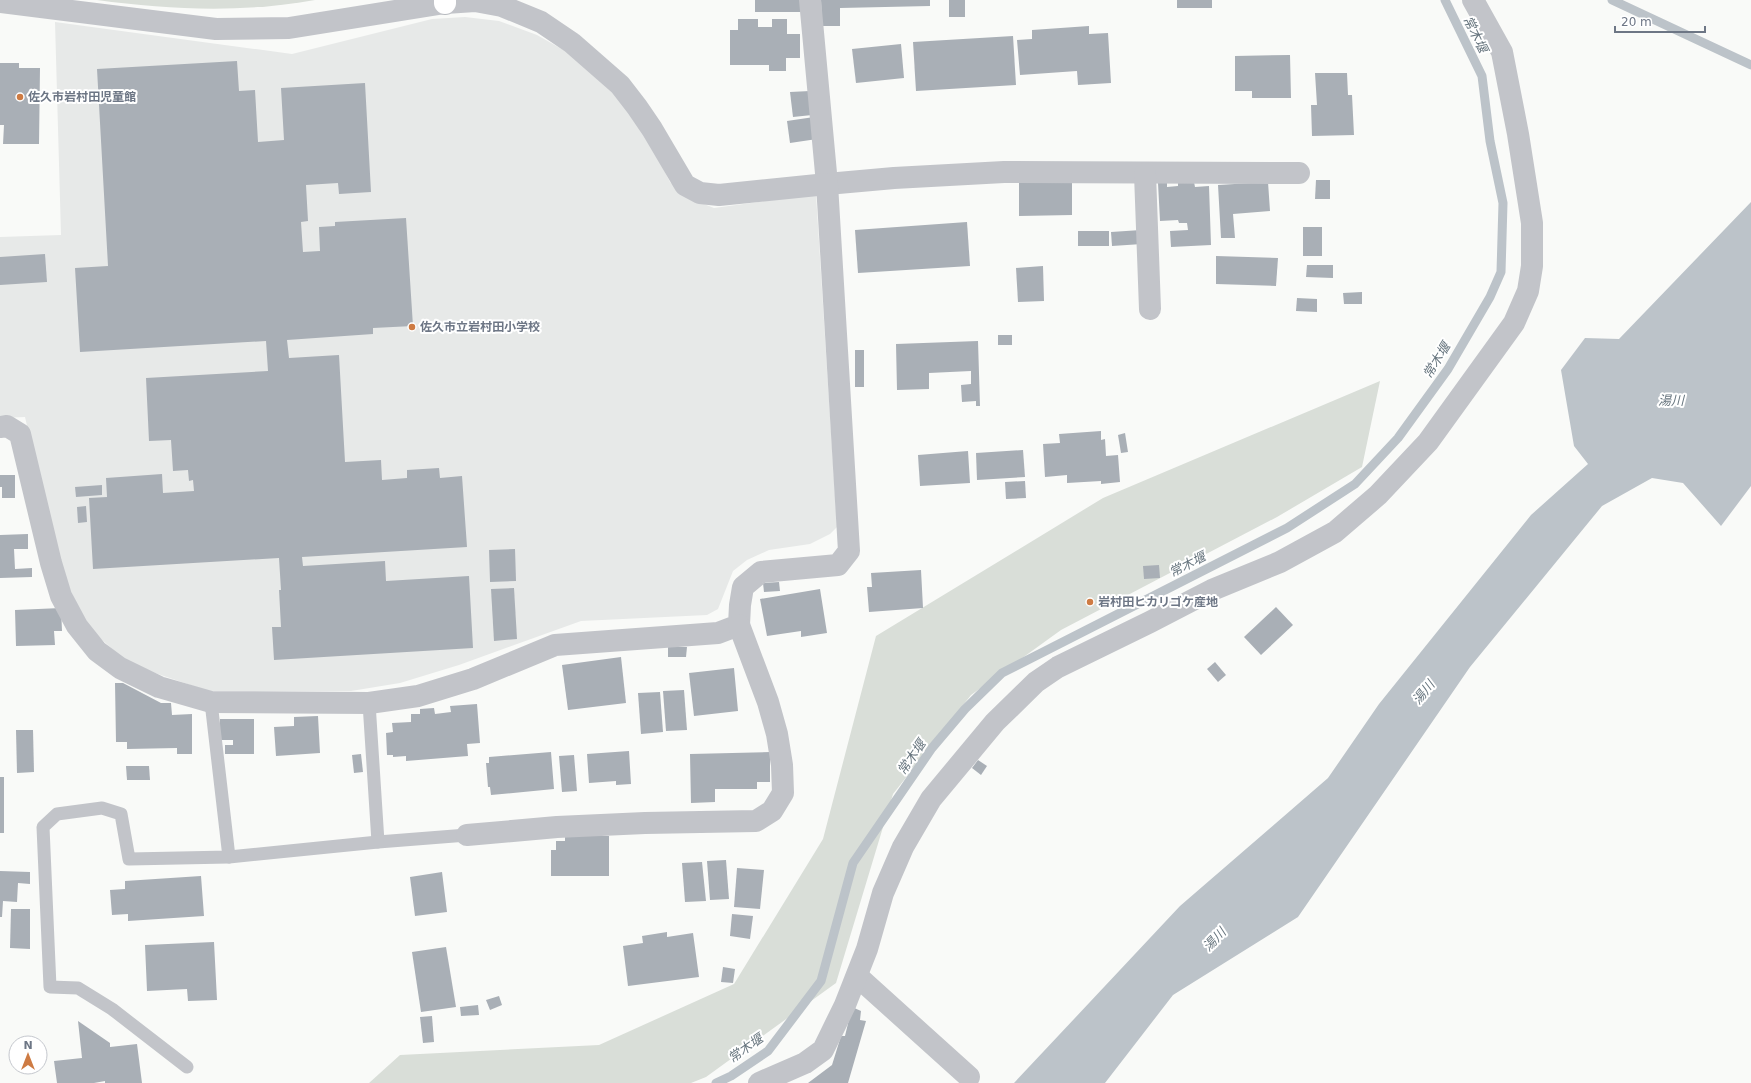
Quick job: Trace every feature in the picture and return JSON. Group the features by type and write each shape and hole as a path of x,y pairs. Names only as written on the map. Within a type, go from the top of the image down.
{"street":[{"path":"467,835 557,827 756,821 772,811 783,793 782,765 777,734 768,702 739,625 743,587 761,572 838,565 848,551 827,184 810,0"},
{"path":"759,1083 805,1063 822,1050 845,1005 857,976 867,949 883,893 902,847 931,799 995,722 1036,682 1058,667 1212,590 1280,562 1335,532 1378,495 1428,442 1514,324 1528,291 1532,266 1532,223 1518,134 1502,52 1473,0"},
{"path":"0,2 216,29 290,28 445,2 475,1 502,6 541,22 572,43 620,85 652,129 684,185 700,193 719,195 894,178 1004,172 1145,174 1299,173"},
{"path":"1145,174 1150,309"},
{"path":"0,427 7,426 20,434 51,563 61,596 77,626 97,651 120,668 159,687 211,702 369,703 418,696 473,679 555,645 718,633 739,625"},
{"path":"857,976 969,1078"}],"lane":[{"path":"211,702 229,857"},
{"path":"369,703 378,842"},
{"path":"187,1067 112,1009 78,988 50,987 43,827 57,814 102,808 121,814 129,859 229,857 378,842 467,835"}],"shaded area":[{"path":"97,0 315,0 261,7 206,9 152,6"},
{"name":"佐久市立岩村田小学校","path":"465,17 499,21 537,35 567,52 617,93 644,130 670,182 689,198 714,208 816,194 837,527 830,534 810,544 769,550 747,560 733,571 718,609 707,615 581,621 459,665 400,683 351,691 208,691 155,673 122,658 89,628 59,567 25,417 0,418 0,237 61,235 55,22 292,54 432,19"},
{"path":"1380,381 1362,467 1277,517 1061,630 971,695 893,794 836,983 706,1077 691,1083 369,1083 400,1055 599,1045 734,984 823,839 876,636 1103,498"}],"water":[{"name":"湯川","path":"1751,202 1751,486 1721,526 1683,483 1652,478 1602,506 1470,667 1298,917 1173,995 1105,1083 1014,1083 1180,906 1328,778 1379,704 1531,515 1588,464 1574,446 1561,370 1585,338 1619,339"}],"building":[{"path":"755,0 804,0 804,12 755,12"},
{"path":"821,0 930,0 930,6 840,8 840,26 822,26"},
{"path":"949,0 965,0 965,17 949,17"},
{"path":"1177,0 1212,0 1212,8 1177,8"},
{"path":"738,19 758,19 758,27 772,27 772,19 787,19 787,34 800,34 800,58 786,58 786,71 769,71 769,65 730,65 730,30 738,30"},
{"path":"1089,26 1089,34 1108,33 1111,83 1078,85 1077,71 1020,75 1017,40 1032,39 1032,30"},
{"path":"1013,36 1016,85 916,91 913,42"},
{"path":"901,44 904,78 856,83 852,49"},
{"path":"1290,55 1291,98 1252,98 1252,91 1235,91 1235,56"},
{"path":"237,61 239,91 255,90 258,142 284,140 281,88 365,83 371,192 339,194 338,183 306,185 308,221 301,222 303,252 320,251 319,227 335,226 335,222 406,218 413,326 373,328 373,334 287,340 289,358 339,355 345,462 381,460 382,480 407,478 407,470 439,468 440,478 462,476 467,547 302,557 303,566 385,561 386,581 469,576 473,648 274,660 272,627 281,627 279,558 93,569 89,498 107,497 106,478 162,474 163,493 194,491 193,480 189,481 188,470 173,471 171,440 149,441 146,378 268,371 266,341 80,352 75,268 108,266 97,69"},
{"name":"佐久市岩村田児童館","path":"0,63 19,63 19,68 40,68 39,144 3,144 4,125 0,125"},
{"path":"1315,73 1347,73 1348,95 1352,95 1354,135 1312,136 1311,105 1317,105"},
{"path":"810,91 812,115 793,117 790,92"},
{"path":"814,117 817,139 790,143 787,121"},
{"path":"1019,180 1072,180 1072,215 1019,216"},
{"path":"1316,180 1330,180 1330,199 1315,199"},
{"path":"1178,182 1194,182 1195,187 1209,186 1211,245 1171,247 1170,231 1188,230 1187,223 1179,223 1178,220 1160,221 1158,183 1167,183 1167,187 1178,186"},
{"path":"1268,182 1270,211 1233,214 1235,238 1221,238 1218,185"},
{"path":"967,222 970,266 858,273 855,230"},
{"path":"1303,227 1322,227 1322,256 1303,256"},
{"path":"1141,230 1142,244 1112,246 1111,232"},
{"path":"1078,231 1109,231 1109,246 1078,246"},
{"path":"45,254 47,282 0,285 0,257"},
{"path":"1216,256 1278,258 1276,286 1216,284"},
{"path":"1307,265 1333,265 1333,278 1306,277"},
{"path":"1043,266 1044,301 1018,302 1016,268"},
{"path":"1362,292 1362,304 1344,304 1343,293"},
{"path":"1297,298 1317,299 1317,312 1296,311"},
{"path":"998,335 1012,335 1012,345 998,345"},
{"path":"978,341 980,406 976,406 976,401 962,402 961,385 971,384 971,371 929,373 929,389 897,390 896,344"},
{"path":"855,350 864,350 864,387 855,387"},
{"path":"1101,431 1101,440 1105,439 1106,456 1118,455 1120,482 1101,484 1101,481 1067,483 1067,475 1045,477 1043,444 1060,443 1059,434"},
{"path":"1125,433 1128,452 1121,453 1118,435"},
{"path":"1023,450 1025,477 977,480 976,453"},
{"path":"968,451 970,483 920,486 918,455"},
{"path":"0,475 15,475 15,498 2,498"},
{"path":"1025,481 1026,498 1006,499 1005,482"},
{"path":"102,485 102,495 76,497 75,487"},
{"path":"86,506 87,522 78,523 77,507"},
{"path":"28,534 28,549 14,549 15,569 32,568 32,577 0,578 0,535"},
{"path":"515,549 516,581 490,582 489,550"},
{"path":"1159,565 1160,578 1144,579 1143,566"},
{"path":"921,570 923,608 869,612 867,587 872,587 871,573"},
{"path":"779,582 780,591 764,592 763,583"},
{"path":"514,588 517,639 494,641 491,589"},
{"path":"820,589 827,633 801,637 801,631 767,636 760,599"},
{"path":"1276,607 1293,625 1261,655 1244,637"},
{"path":"61,608 62,631 54,631 55,645 16,646 15,610"},
{"path":"668,647 687,647 686,657 668,657"},
{"path":"621,657 626,703 568,710 562,665"},
{"path":"1215,662 1226,675 1218,682 1207,669"},
{"path":"734,668 738,711 694,716 689,673"},
{"path":"115,683 123,683 161,703 171,703 172,715 192,714 192,754 177,754 177,748 127,749 127,742 116,742"},
{"path":"684,690 687,730 666,731 663,691"},
{"path":"660,692 663,732 641,734 638,693"},
{"path":"477,704 480,743 467,744 468,756 406,761 406,756 393,757 393,755 387,755 386,733 393,732 392,723 411,722 411,714 420,714 420,709 434,708 435,714 451,712 450,706"},
{"path":"318,716 320,753 276,756 274,727 294,726 294,717"},
{"path":"220,719 254,719 254,754 225,754 225,745 233,745 233,740 220,740"},
{"path":"16,730 33,730 34,772 17,773"},
{"path":"629,751 631,784 616,785 616,781 589,783 587,754"},
{"path":"551,752 554,789 491,795 490,787 488,787 486,763 489,763 489,757"},
{"path":"770,752 770,782 757,782 757,789 715,789 715,802 691,803 690,754"},
{"path":"361,754 363,772 354,773 352,755"},
{"path":"574,755 577,791 562,792 559,756"},
{"path":"978,760 987,766 981,775 972,768"},
{"path":"126,766 149,766 150,780 127,780"},
{"path":"0,777 4,777 4,833 0,833"},
{"path":"565,836 609,836 609,876 551,876 551,850 556,850 556,841 565,841"},
{"path":"726,860 729,899 710,900 707,861"},
{"path":"702,862 706,901 685,902 682,863"},
{"path":"737,868 764,870 760,909 734,907"},
{"path":"0,871 30,872 30,884 18,883 17,902 3,901 2,917 0,917"},
{"path":"442,872 447,912 415,916 410,877"},
{"path":"201,876 204,916 128,921 128,914 112,915 110,890 125,889 125,881"},
{"path":"11,909 30,909 30,949 10,948"},
{"path":"732,914 753,916 750,939 730,936"},
{"path":"667,932 667,937 693,933 699,977 628,986 623,946 643,943 642,936"},
{"path":"214,942 217,1000 188,1001 187,989 147,991 145,945"},
{"path":"446,947 456,1007 421,1012 412,952"},
{"path":"723,967 735,969 733,983 721,982"},
{"path":"499,996 502,1005 490,1010 486,1000"},
{"path":"478,1005 479,1015 461,1016 460,1007"},
{"path":"852,1007 861,1011 860,1020 866,1021 848,1083 808,1083 832,1065 841,1036 845,1036"},
{"path":"432,1016 434,1042 423,1043 420,1017"},
{"path":"78,1021 110,1043 110,1047 137,1044 142,1083 105,1083 105,1081 94,1083 57,1083 54,1061 82,1058"}],"waterway":[{"name":"常木堰","path":"716,1083 731,1076 768,1051 821,981 853,863 932,748 965,709 1002,673 1287,528 1355,484 1398,438 1448,369 1490,297 1501,272 1503,203 1490,141 1482,76 1445,0"},
{"path":"1612,0 1751,65"}],"place":[{"name":"佐久市岩村田児童館","path":"20,97"},
{"name":"佐久市立岩村田小学校","path":"412,327"},
{"name":"岩村田ヒカリゴケ産地","path":"1090,602"}]}
